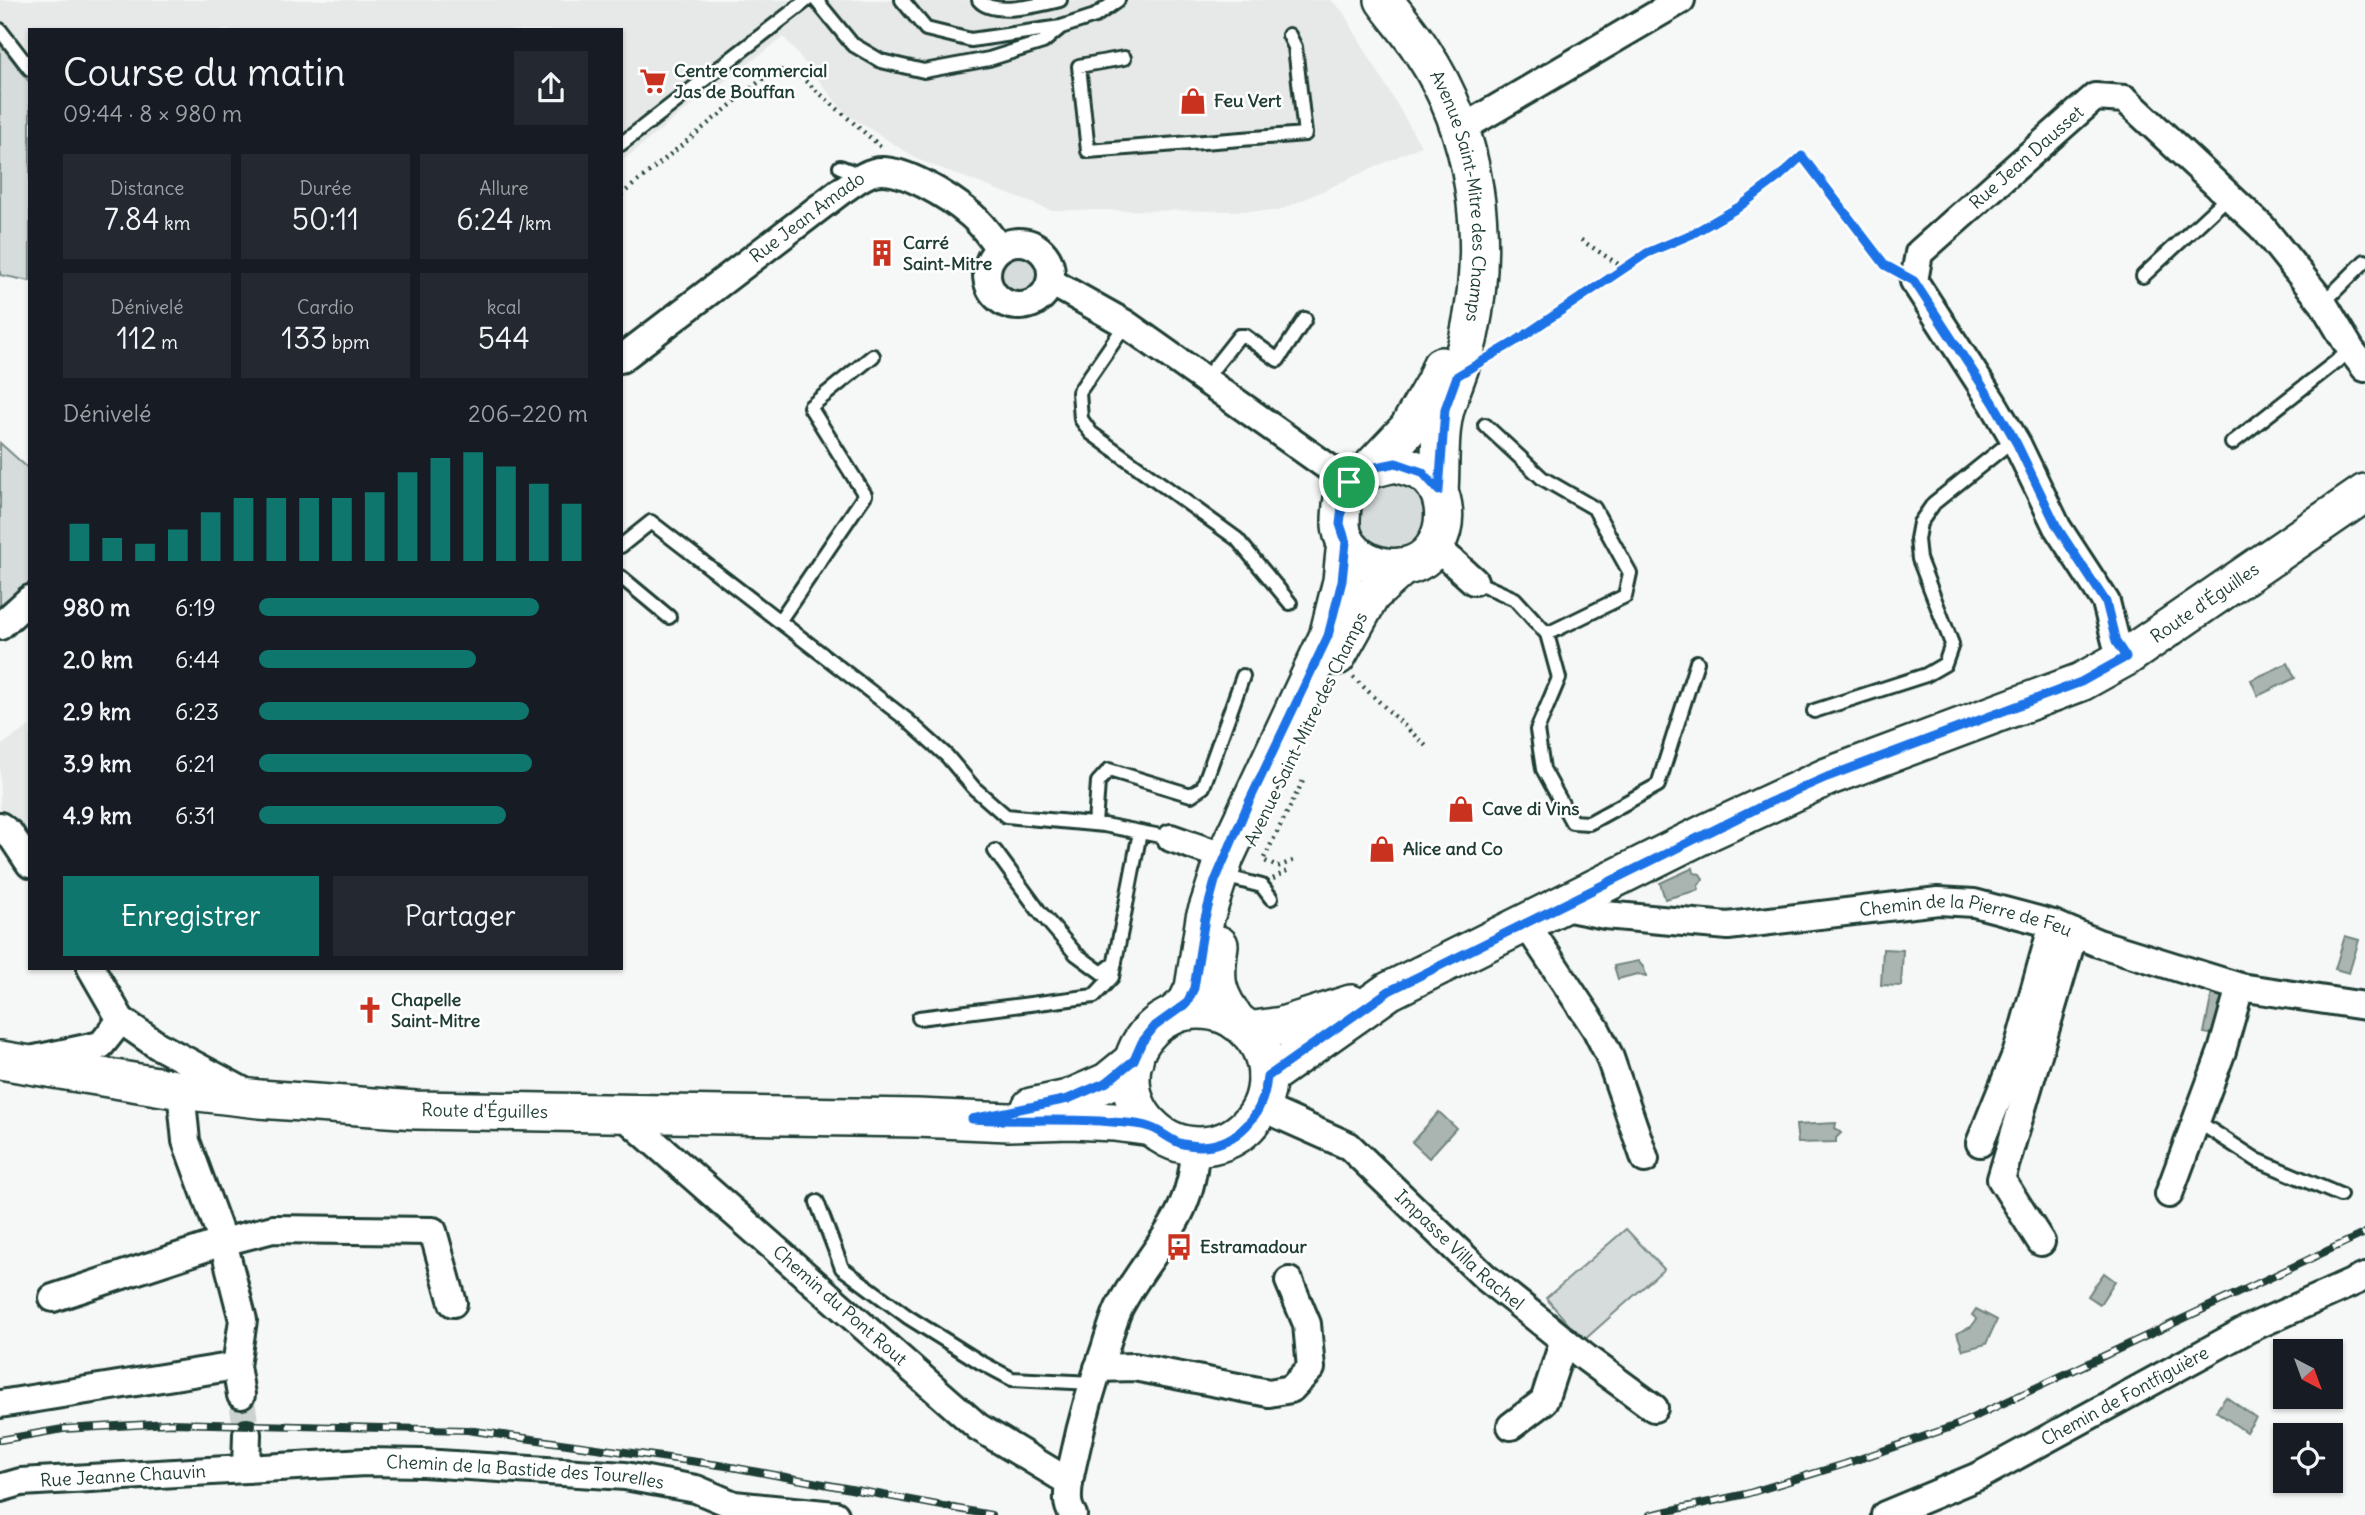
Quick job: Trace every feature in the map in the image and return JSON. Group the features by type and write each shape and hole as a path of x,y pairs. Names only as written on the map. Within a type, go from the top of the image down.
{"street":[{"name":"Avenue Saint-Mitre des Champs","path":"1360,475 1408,429 1439,371 1448,348 1463,267 1463,226 1444,141 1428,102 1405,62 1361,0"},
{"name":"Avenue Saint-Mitre des Champs","path":"1384,0 1423,51 1446,95 1461,129 1475,186 1478,259 1476,303 1469,339 1445,409 1439,491"},
{"path":"1461,129 1681,0"},
{"name":"Rue Jean Dausset","path":"1914,281 1919,253 2095,97 2125,99 2262,227 2323,303 2358,359"},
{"name":"Rue Jean Amado","path":"623,357 841,191 876,171 894,171 908,175 969,213 999,248"},
{"path":"1014,242 1023,242 1040,249 1050,265 1051,282 1037,301 1016,307 1005,304 989,289 986,278 989,258 999,248 1014,242"},
{"path":"1914,281 1993,402 2057,527 2106,602 2116,642 2126,657"},
{"path":"1051,282 1126,324 1205,379 1360,475"},
{"path":"1396,463 1422,472 1439,491 1444,523 1435,546 1418,562 1402,567 1381,567 1360,557 1346,542 1340,524 1343,498 1360,475 1396,463"},
{"name":"Route d'Éguilles","path":"1243,1026 1282,1026 1389,991 1804,787 2069,687 2126,657 2365,493"},
{"name":"Avenue Saint-Mitre des Champs","path":"1172,1016 1187,1003 1194,988 1205,918 1230,868 1328,636 1342,581 1346,542"},
{"path":"1435,546 1474,581"},
{"name":"Avenue Saint-Mitre des Champs","path":"1243,1026 1221,1001 1215,974 1230,868 1265,809 1335,659 1371,595 1402,567"},
{"path":"0,625 28,602"},
{"path":"0,826 10,834 28,861"},
{"path":"1171,838 1230,868"},
{"name":"Chemin de la Pierre de Feu","path":"1559,906 1605,915 1728,926 1938,901 1974,904 2064,928 2098,943 2240,987 2364,1004"},
{"path":"1525,922 1596,1029 1609,1055 1645,1159"},
{"path":"1980,1143 2064,928"},
{"path":"2041,1242 2001,1179 2064,928"},
{"path":"92,970 121,1020 157,1045 259,1099"},
{"path":"2169,1194 2222,1051 2240,987"},
{"name":"Route d'Éguilles","path":"1264,1092 1389,991"},
{"path":"1208,1010 1225,1015 1243,1026 1259,1044 1265,1060 1264,1092 1250,1124 1234,1136 1215,1144 1195,1146 1164,1137 1141,1113 1133,1096 1131,1078 1134,1060 1142,1042 1155,1026 1172,1016 1190,1011 1208,1010"},
{"path":"8,1062 101,1045 121,1020"},
{"name":"Route d'Éguilles","path":"972,1119 1068,1099 1107,1082 1134,1060"},
{"name":"Route d'Éguilles","path":"8,1062 181,1090 259,1099 416,1110 972,1119 1009,1122 1103,1121 1152,1127"},
{"path":"181,1090 186,1141 223,1242 243,1320 236,1366 241,1395"},
{"name":"Impasse Villa Rachel","path":"1264,1092 1349,1146 1485,1277 1654,1408"},
{"name":"Chemin du Pont Rout","path":"622,1114 978,1427 1069,1482"},
{"path":"1073,1515 1067,1504 1069,1482 1082,1417 1095,1376 1118,1310 1139,1274 1181,1214 1195,1168 1195,1146"},
{"path":"54,1298 223,1242 273,1229 433,1231 453,1303"},
{"name":"Chemin de Fontfiguière","path":"1885,1515 1981,1475 2248,1329 2365,1277"},
{"path":"1095,1376 1134,1367 1269,1393 1292,1389 1311,1367 1307,1324 1289,1281"},
{"path":"1511,1426 1544,1401 1564,1340"},
{"path":"0,1404 236,1366"},
{"path":"246,1469 247,1434"},
{"name":"Chemin de la Bastide des Tourelles","path":"246,1469 365,1462 423,1463 625,1476 696,1489 734,1505 835,1515"},
{"name":"Rue Jeanne Chauvin","path":"0,1488 21,1482 246,1469"}],"lane":[{"path":"623,142 807,0"},
{"path":"816,0 852,44 880,61 923,71 989,59 1043,42 1061,27"},
{"path":"902,0 926,29 971,40 1061,27 1095,16 1118,0"},
{"path":"979,0 983,5 1002,10 1059,0"},
{"path":"0,30 28,66"},
{"path":"1124,58 1079,66 1088,151 1305,134 1295,47 1289,35"},
{"path":"840,167 864,176"},
{"path":"2143,276 2230,196"},
{"path":"2323,303 2365,261"},
{"path":"1205,379 1239,336 1245,336 1278,360 1306,319"},
{"path":"1126,324 1079,392 1081,419 1091,433 1237,538 1290,603"},
{"path":"780,620 865,495 810,407 873,356"},
{"path":"2232,443 2358,359"},
{"path":"1485,425 1542,478 1594,508 1630,573 1626,596 1546,634"},
{"path":"1814,711 1926,675 1945,664 1951,645 1919,559 1917,539 1920,523 1934,503 2014,439"},
{"path":"623,544 651,523 906,719 947,756 974,788 1006,816 1095,824 1171,838"},
{"path":"623,579 669,617"},
{"path":"1474,581 1515,599 1546,634 1559,678 1537,730 1543,769 1572,822 1589,823 1658,785 1697,662"},
{"path":"1095,824 1098,782 1109,770 1191,795 1203,787 1243,676"},
{"path":"919,1018 1094,996 1112,977 1140,832"},
{"path":"995,851 1039,911 1076,954 1102,973 1115,963"},
{"path":"1230,868 1262,886 1270,898"},
{"path":"2197,1121 2257,1160 2340,1195"},
{"path":"817,1202 842,1268 908,1317 980,1363 1012,1379 1095,1376"}],"path":[{"path":"623,193 765,77 779,69 791,70 801,77 893,157 908,175"},
{"path":"1457,376 1516,341 1647,253 1692,234 1739,207 1802,156 1885,265 1914,281"},
{"path":"1581,240 1623,268"},
{"path":"1335,659 1426,747"},
{"path":"1293,862 1277,867 1263,860 1305,777"},
{"path":"1280,874 1290,869"}],"shaded area":[{"path":"0,0 1331,0 1343,12 1421,146 1278,211 1050,210 919,160 845,113 784,37 623,160 623,28 28,28 28,143 0,90"},
{"path":"0,44 28,80 28,281 0,275"},
{"path":"1019,254 1034,260 1040,275 1034,290 1019,296 1004,290 998,275 1004,260"},
{"path":"0,443 28,468 28,584 0,605"},
{"path":"1384,482 1398,482 1410,487 1420,497 1425,516 1420,535 1410,545 1398,550 1384,550 1372,545 1362,535 1357,523 1357,509 1362,497 1372,487"},
{"path":"2288,663 2295,678 2258,696 2251,680"},
{"path":"28,727 28,834 24,827 0,809 0,746"},
{"path":"1693,868 1694,873 1700,874 1703,879 1698,886 1699,890 1665,899 1660,883"},
{"path":"2345,936 2359,940 2349,973 2335,969"},
{"path":"1883,949 1903,950 1901,986 1881,985"},
{"path":"1638,961 1646,976 1637,974 1618,979 1614,966"},
{"path":"2212,993 2228,996 2221,1036 2204,1033"},
{"path":"1439,1112 1456,1128 1429,1158 1412,1142"},
{"path":"1836,1123 1835,1128 1841,1133 1836,1142 1798,1143 1796,1125"},
{"path":"1626,1229 1664,1269 1583,1341 1546,1298"},
{"path":"2104,1273 2115,1281 2100,1304 2088,1296"},
{"path":"1976,1309 1997,1320 1986,1344 1963,1350 1957,1333 1971,1327 1977,1319 1972,1315"},
{"path":"2226,1397 2256,1418 2246,1432 2216,1411"}],"tunnel":[{"path":"241,1395 247,1434"}],"railway":[{"path":"1650,1515 1746,1494 1845,1464 1957,1425 2365,1233"},
{"path":"0,1440 63,1429 170,1423 467,1430 726,1466 991,1515"}],"place":[{"name":"Centre commercial Jas de Bouffan","path":"653,81"},
{"name":"Feu Vert","path":"1193,101"},
{"name":"Carré Saint-Mitre","path":"882,253"},
{"name":"Cave di Vins","path":"1461,809"},
{"name":"Alice and Co","path":"1382,849"},
{"name":"Chapelle Saint-Mitre","path":"370,1010"},
{"name":"Estramadour","path":"1179,1247"}],"route":[{"path":"1802,156 1885,265 1914,281 1993,402 2017,444 2057,527 2106,602 2116,642 2126,657 2081,682 1827,777 1770,802 1389,991 1267,1077 1261,1107 1250,1124 1234,1136 1215,1144 1195,1146 1179,1143 1164,1137 1152,1127 1114,1122 1009,1122 972,1119 1068,1099 1107,1082 1134,1060 1142,1042 1155,1026 1187,1003 1194,988 1205,918 1215,881 1248,804 1328,636 1342,581 1346,542 1340,524 1343,498 1349,482 1371,468 1396,463 1422,472 1439,491 1445,409 1457,376 1516,341 1647,253 1692,234 1739,207 1802,156"}]}
